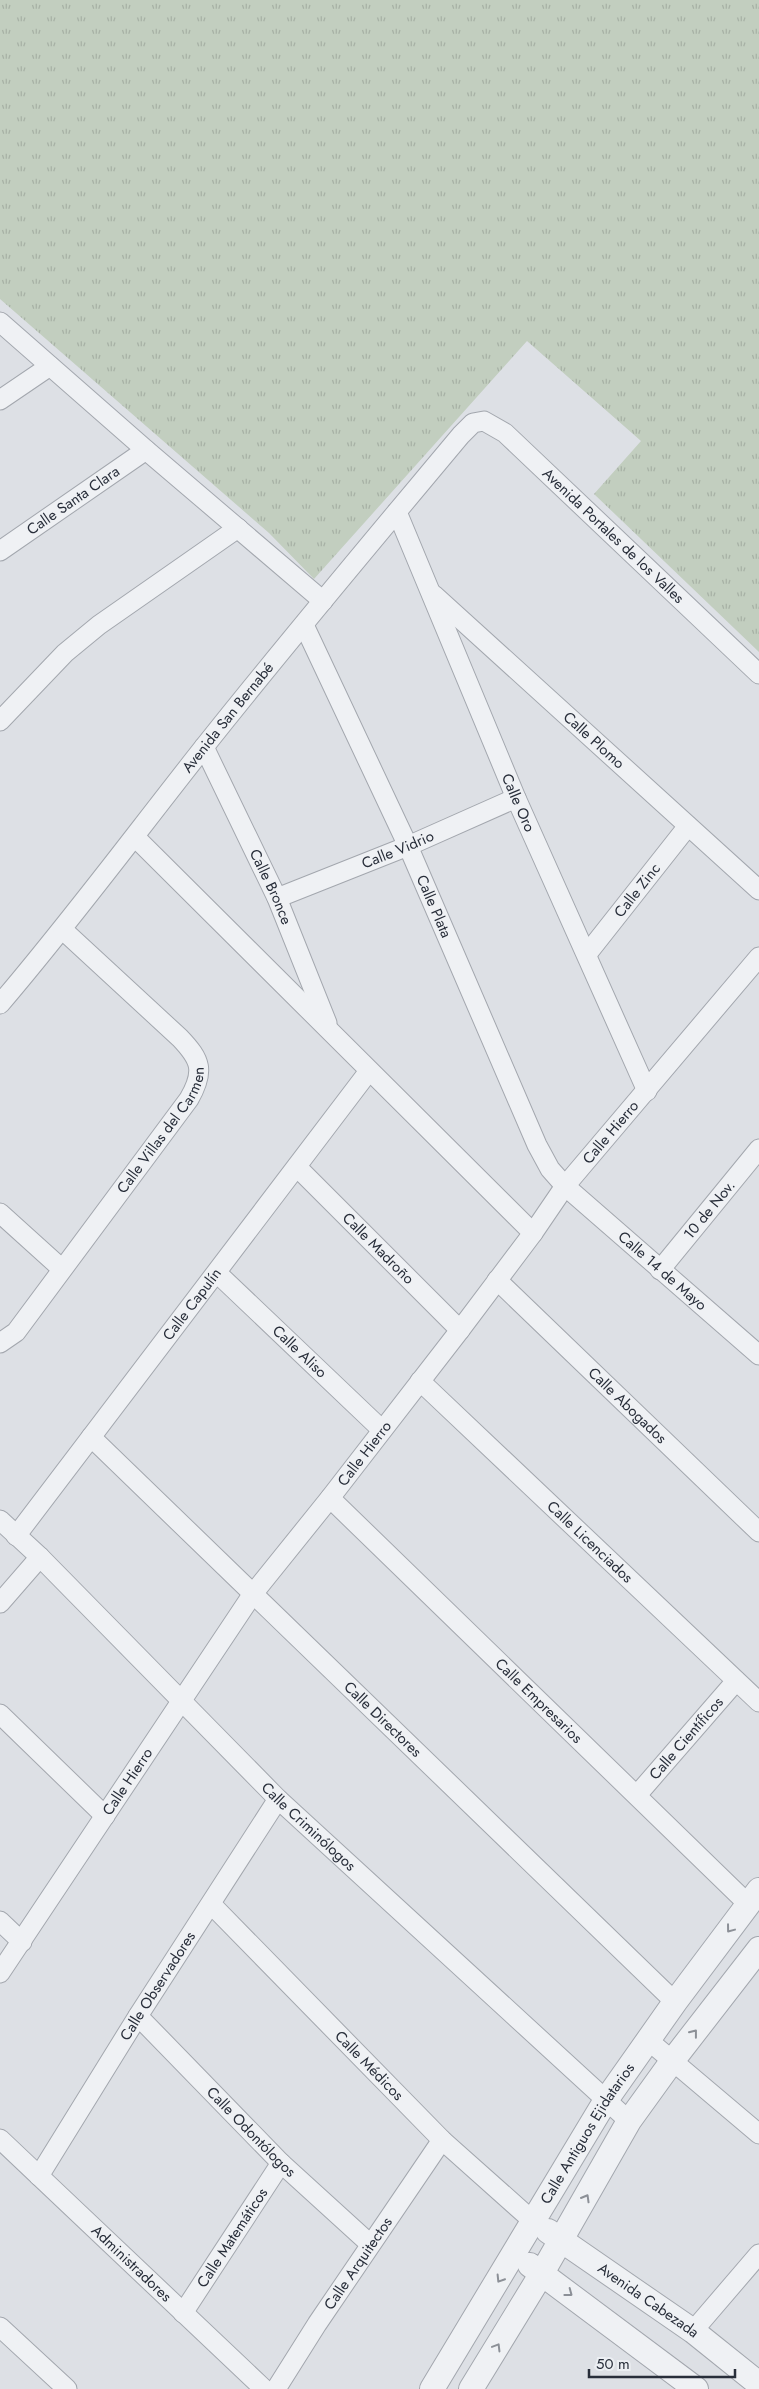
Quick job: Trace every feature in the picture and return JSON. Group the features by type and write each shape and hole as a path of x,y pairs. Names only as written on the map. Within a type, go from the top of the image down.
{"street":[{"path":"0,322 322,601"},
{"path":"0,400 50,366"},
{"name":"Avenida Portales de los Valles","path":"461,435 474,423 484,421 506,433 759,674"},
{"name":"Avenida San Bernabé","path":"0,1004 63,930 204,747 322,601 461,435"},
{"name":"Calle Santa Clara","path":"0,551 146,450"},
{"name":"Calle Oro","path":"397,512 516,798 647,1091"},
{"path":"0,721 65,653 99,625 238,528"},
{"name":"Calle Plomo","path":"429,590 759,890"},
{"name":"Calle Plata","path":"304,625 408,846 537,1145 550,1169 565,1186"},
{"name":"Calle Bronce","path":"204,747 277,898 330,1031"},
{"name":"Calle Vidrio","path":"277,898 408,846 516,798"},
{"name":"Calle Zinc","path":"587,954 688,826"},
{"name":"Calle Bronce","path":"135,837 534,1233"},
{"name":"Calle Villas del Carmen","path":"0,1343 5,1342 16,1332 189,1099 197,1085 200,1071 195,1054 180,1038 63,930"},
{"name":"Calle Hierro","path":"0,1974 252,1594 330,1498 460,1330 534,1233 565,1186 759,957"},
{"name":"Calle Capulín","path":"16,1536 369,1071"},
{"name":"10 de Nov.","path":"660,1270 759,1149"},
{"name":"Calle Madroño","path":"297,1167 460,1330"},
{"name":"Calle 14 de Mayo","path":"565,1186 660,1270 757,1351"},
{"path":"0,1213 62,1269"},
{"name":"Calle Aliso","path":"217,1273 382,1430"},
{"name":"Calle Abogados","path":"497,1280 759,1532"},
{"name":"Calle Licenciados","path":"420,1381 759,1702"},
{"name":"Calle Directores","path":"91,1437 675,2002"},
{"name":"Calle Empresarios","path":"330,1498 637,1795 754,1897"},
{"name":"Calle Criminólogos","path":"0,1520 40,1557 278,1799 629,2121"},
{"path":"0,1603 40,1557"},
{"name":"Calle Científicos","path":"637,1795 736,1681"},
{"path":"0,1714 105,1816"},
{"name":"Calle Observadores","path":"39,2176 138,2016 278,1799"},
{"name":"Calle Antiguos Ejidatarios","path":"432,2389 606,2100 675,2002 754,1897"},
{"name":"Calle Médicos","path":"211,1904 442,2140 534,2222"},
{"path":"0,1921 22,1942"},
{"name":"Calle Antiguos Ejidatarios","path":"471,2389 542,2273 629,2121 673,2060 756,1957"},
{"name":"Calle Odontólogos","path":"138,2016 280,2163 370,2244"},
{"path":"649,2040 759,2134"},
{"name":"Administradores","path":"0,2139 264,2389"},
{"name":"Calle Arquitectos","path":"276,2389 370,2244 442,2140"},
{"name":"Calle Matemáticos","path":"183,2313 280,2163"},
{"name":"Avenida Cabezada","path":"534,2222 693,2331 759,2384"},
{"path":"693,2331 759,2254"},
{"path":"514,2255 542,2273 696,2389"},
{"path":"0,2327 67,2389"}],"green space":[{"path":"0,0 759,0 759,652 594,494 641,441 527,341 314,579 269,533 0,299"}]}
